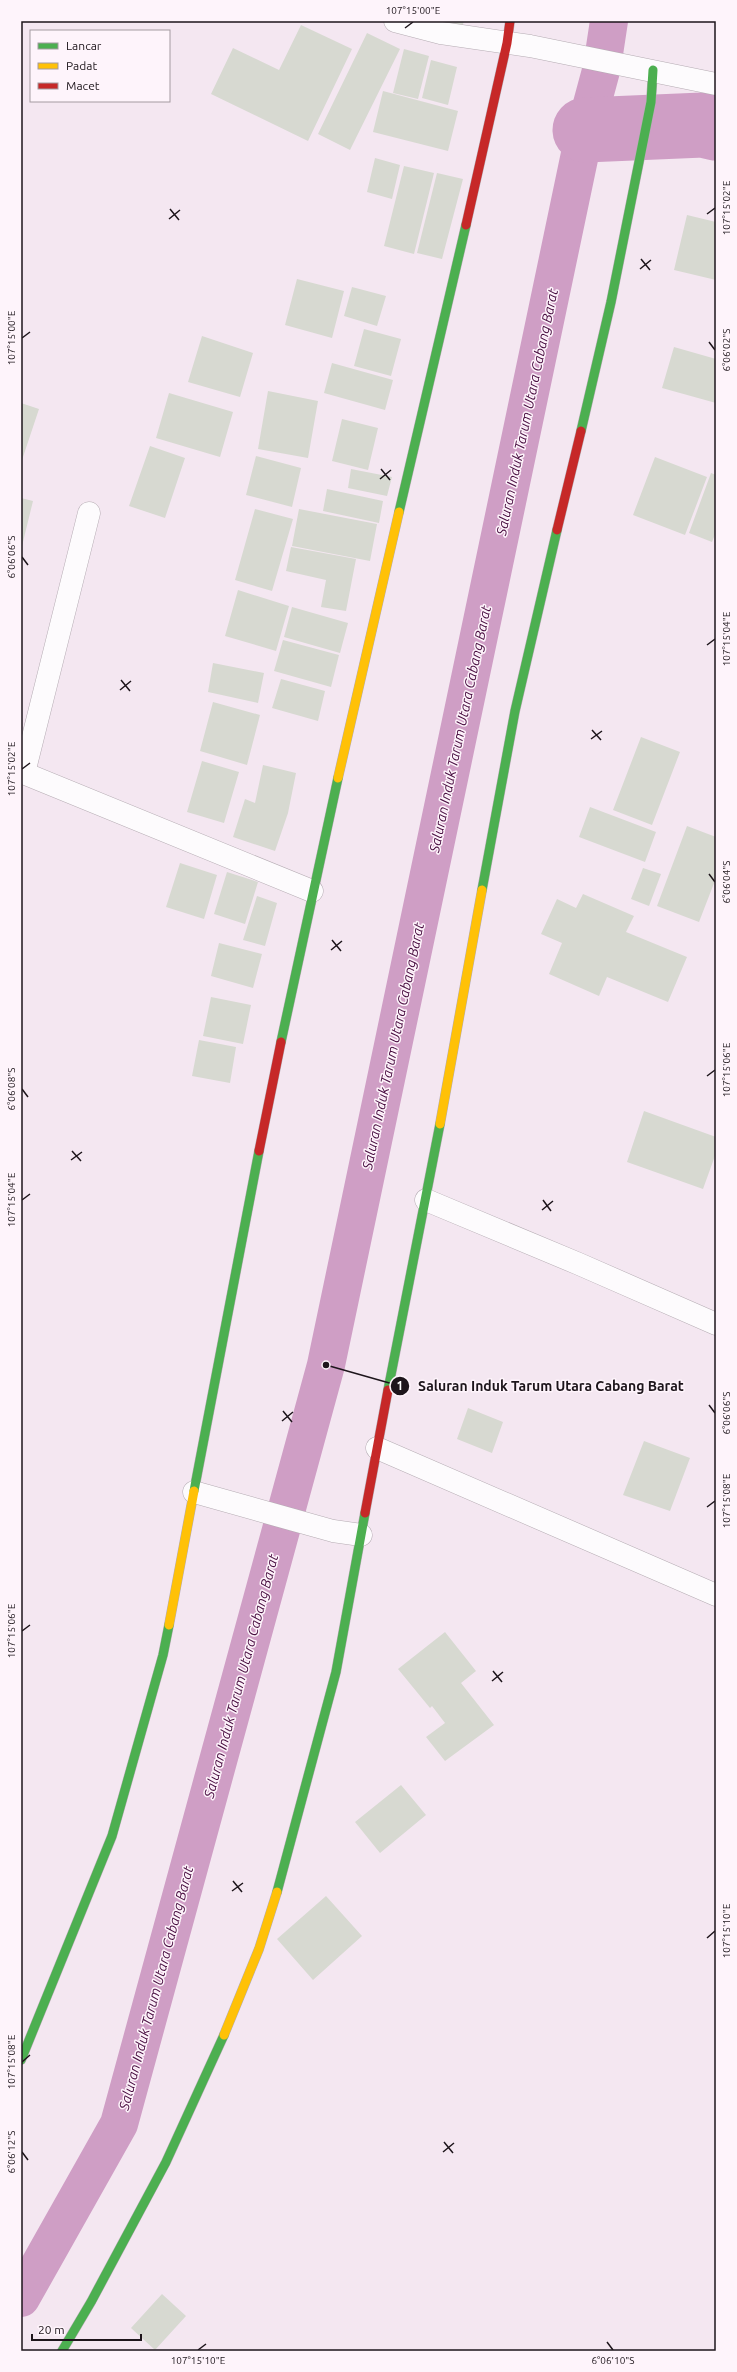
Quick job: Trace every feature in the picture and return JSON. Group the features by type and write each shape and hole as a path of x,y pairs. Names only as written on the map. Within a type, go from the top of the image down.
{"street":[{"path":"395,21 441,33 530,46 716,84"},
{"path":"21,2060 112,1836 163,1654 273,1079 312,891 507,43 510,21"},
{"path":"62,2351 91,2302 166,2162 231,2021 259,1949 281,1880 336,1672 377,1448 426,1200 515,711 611,302 639,170 651,102 646,69"},
{"path":"89,513 22,773 312,891"},
{"path":"426,1200 579,1264 716,1324"},
{"path":"377,1448 716,1595"},
{"path":"194,1492 333,1531 361,1536"}],"building":[{"path":"424,21 464,21 460,33"},
{"path":"301,25 352,49 308,141 211,94 233,48 279,70"},
{"path":"367,33 400,49 350,150 318,134"},
{"path":"404,49 429,56 418,99 393,93"},
{"path":"431,60 457,67 448,105 422,98"},
{"path":"383,91 458,111 448,151 373,132"},
{"path":"375,158 400,165 392,199 367,192"},
{"path":"404,166 434,173 414,254 384,246"},
{"path":"437,173 463,179 442,259 417,253"},
{"path":"687,215 716,222 716,280 674,270"},
{"path":"297,279 344,291 332,338 285,325"},
{"path":"352,287 386,296 377,326 344,316"},
{"path":"364,329 401,339 391,376 354,366"},
{"path":"202,336 253,353 240,397 188,382"},
{"path":"674,347 716,359 716,403 662,388"},
{"path":"332,363 393,380 385,410 324,393"},
{"path":"268,391 318,401 308,458 258,449"},
{"path":"169,393 233,412 220,457 156,438"},
{"path":"21,403 39,409 21,463"},
{"path":"342,419 378,428 368,470 332,461"},
{"path":"150,446 185,458 165,518 129,506"},
{"path":"256,456 301,468 292,507 246,495"},
{"path":"655,457 707,477 685,535 633,515"},
{"path":"351,469 392,477 387,496 348,488"},
{"path":"711,473 716,475 716,532 712,542 689,533"},
{"path":"327,489 383,501 379,523 323,511"},
{"path":"21,498 33,501 22,546 21,546"},
{"path":"255,509 293,519 272,591 235,580"},
{"path":"299,509 377,524 370,561 292,546"},
{"path":"291,547 356,559 346,611 321,607 326,580 286,571"},
{"path":"238,590 289,606 276,651 225,636"},
{"path":"292,607 348,623 340,653 284,637"},
{"path":"283,640 339,655 331,687 274,671"},
{"path":"213,663 264,673 258,703 208,692"},
{"path":"281,679 325,691 318,721 272,708"},
{"path":"213,702 260,715 247,765 200,751"},
{"path":"641,737 680,752 652,825 613,810"},
{"path":"202,761 239,772 224,823 187,812"},
{"path":"263,765 296,773 288,813 275,851 233,837 245,799 255,803"},
{"path":"590,807 656,832 645,862 579,837"},
{"path":"687,826 716,837 716,878 699,922 657,906"},
{"path":"180,863 217,875 204,919 166,907"},
{"path":"643,868 661,874 649,906 631,899"},
{"path":"227,872 258,882 245,924 214,914"},
{"path":"583,894 634,916 626,932 687,957 668,1002 607,977 599,996 549,974 562,943 541,934 557,899 576,908"},
{"path":"257,896 277,903 265,946 243,940"},
{"path":"219,943 262,954 253,988 211,976"},
{"path":"211,997 251,1005 243,1044 203,1036"},
{"path":"199,1040 236,1047 230,1083 192,1076"},
{"path":"644,1111 716,1137 716,1153 703,1189 627,1162"},
{"path":"468,1408 503,1422 492,1453 457,1439"},
{"path":"644,1441 690,1458 670,1511 623,1495"},
{"path":"445,1632 476,1671 461,1683 494,1725 445,1761 426,1737 445,1723 432,1706 430,1708 398,1669"},
{"path":"401,1785 426,1815 380,1853 355,1822"},
{"path":"326,1896 362,1936 313,1980 277,1939"},
{"path":"162,2294 186,2316 155,2350 131,2328"}],"waterway":[{"name":"Saluran Induk Tarum Utara Cabang Barat","path":"21,2298 119,2124 326,1365 585,130 602,67 609,21"},
{"path":"585,130 703,125 716,128"}],"traffic: fast":[{"path":"581,431 611,302 651,102 653,70"},
{"path":"399,512 466,225"},
{"path":"482,890 515,711 557,530"},
{"path":"281,1042 338,778"},
{"path":"388,1390 440,1124"},
{"path":"194,1491 259,1151"},
{"path":"277,1892 336,1672 365,1513"},
{"path":"21,2060 112,1836 163,1655 169,1625"},
{"path":"62,2351 91,2302 166,2162 224,2035"}],"traffic: slow":[{"path":"338,778 399,512"},
{"path":"440,1124 482,890"},
{"path":"169,1625 194,1491"},
{"path":"224,2035 259,1949 277,1892"}],"traffic: jam":[{"path":"466,225 507,43 510,21"},
{"path":"557,530 581,431"},
{"path":"259,1151 281,1042"},
{"path":"365,1513 388,1390"}],"place":[{"name":"Saluran Induk Tarum Utara Cabang Barat","path":"326,1365"}]}
